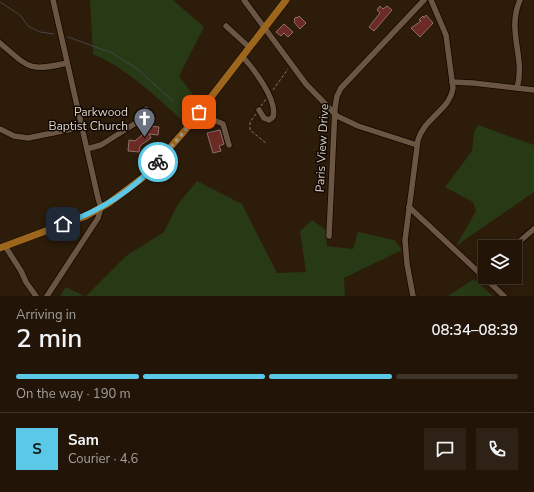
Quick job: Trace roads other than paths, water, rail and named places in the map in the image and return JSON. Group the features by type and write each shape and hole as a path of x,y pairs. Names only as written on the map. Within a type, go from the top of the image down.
{"main road":[{"path":"3,247 86,216 128,190 145,176 188,127 286,0"}],"street":[{"path":"47,296 98,218 101,208 53,0"},
{"path":"244,0 292,65 317,96 335,114 341,119 358,126 417,145"},
{"name":"Paris View Drive","path":"329,236 337,96 341,88 424,0"},
{"path":"413,296 405,252 417,145 419,135 424,127 450,98 452,93 446,35 431,0"},
{"path":"517,88 520,69 515,39 515,21 520,0"},
{"path":"226,26 249,47"},
{"path":"0,43 21,62 29,66 40,68 67,63"},
{"path":"242,56 264,85 274,111 273,117 269,120 265,119 259,110"},
{"path":"452,82 534,90"},
{"path":"204,105 214,120 223,124 229,145"},
{"path":"87,150 101,145 139,121 146,108"},
{"path":"0,129 14,136 28,138 82,127"},
{"path":"409,207 478,269"},
{"path":"522,240 534,230"},
{"path":"3,247 21,271 26,282 36,296"},
{"path":"493,284 504,296"}],"waterway":[{"path":"0,2 20,15 28,26 40,32 54,34"},
{"path":"68,37 112,53 136,68 173,101"}],"place":[{"name":"Parkwood Baptist Church","path":"144,138"}]}
